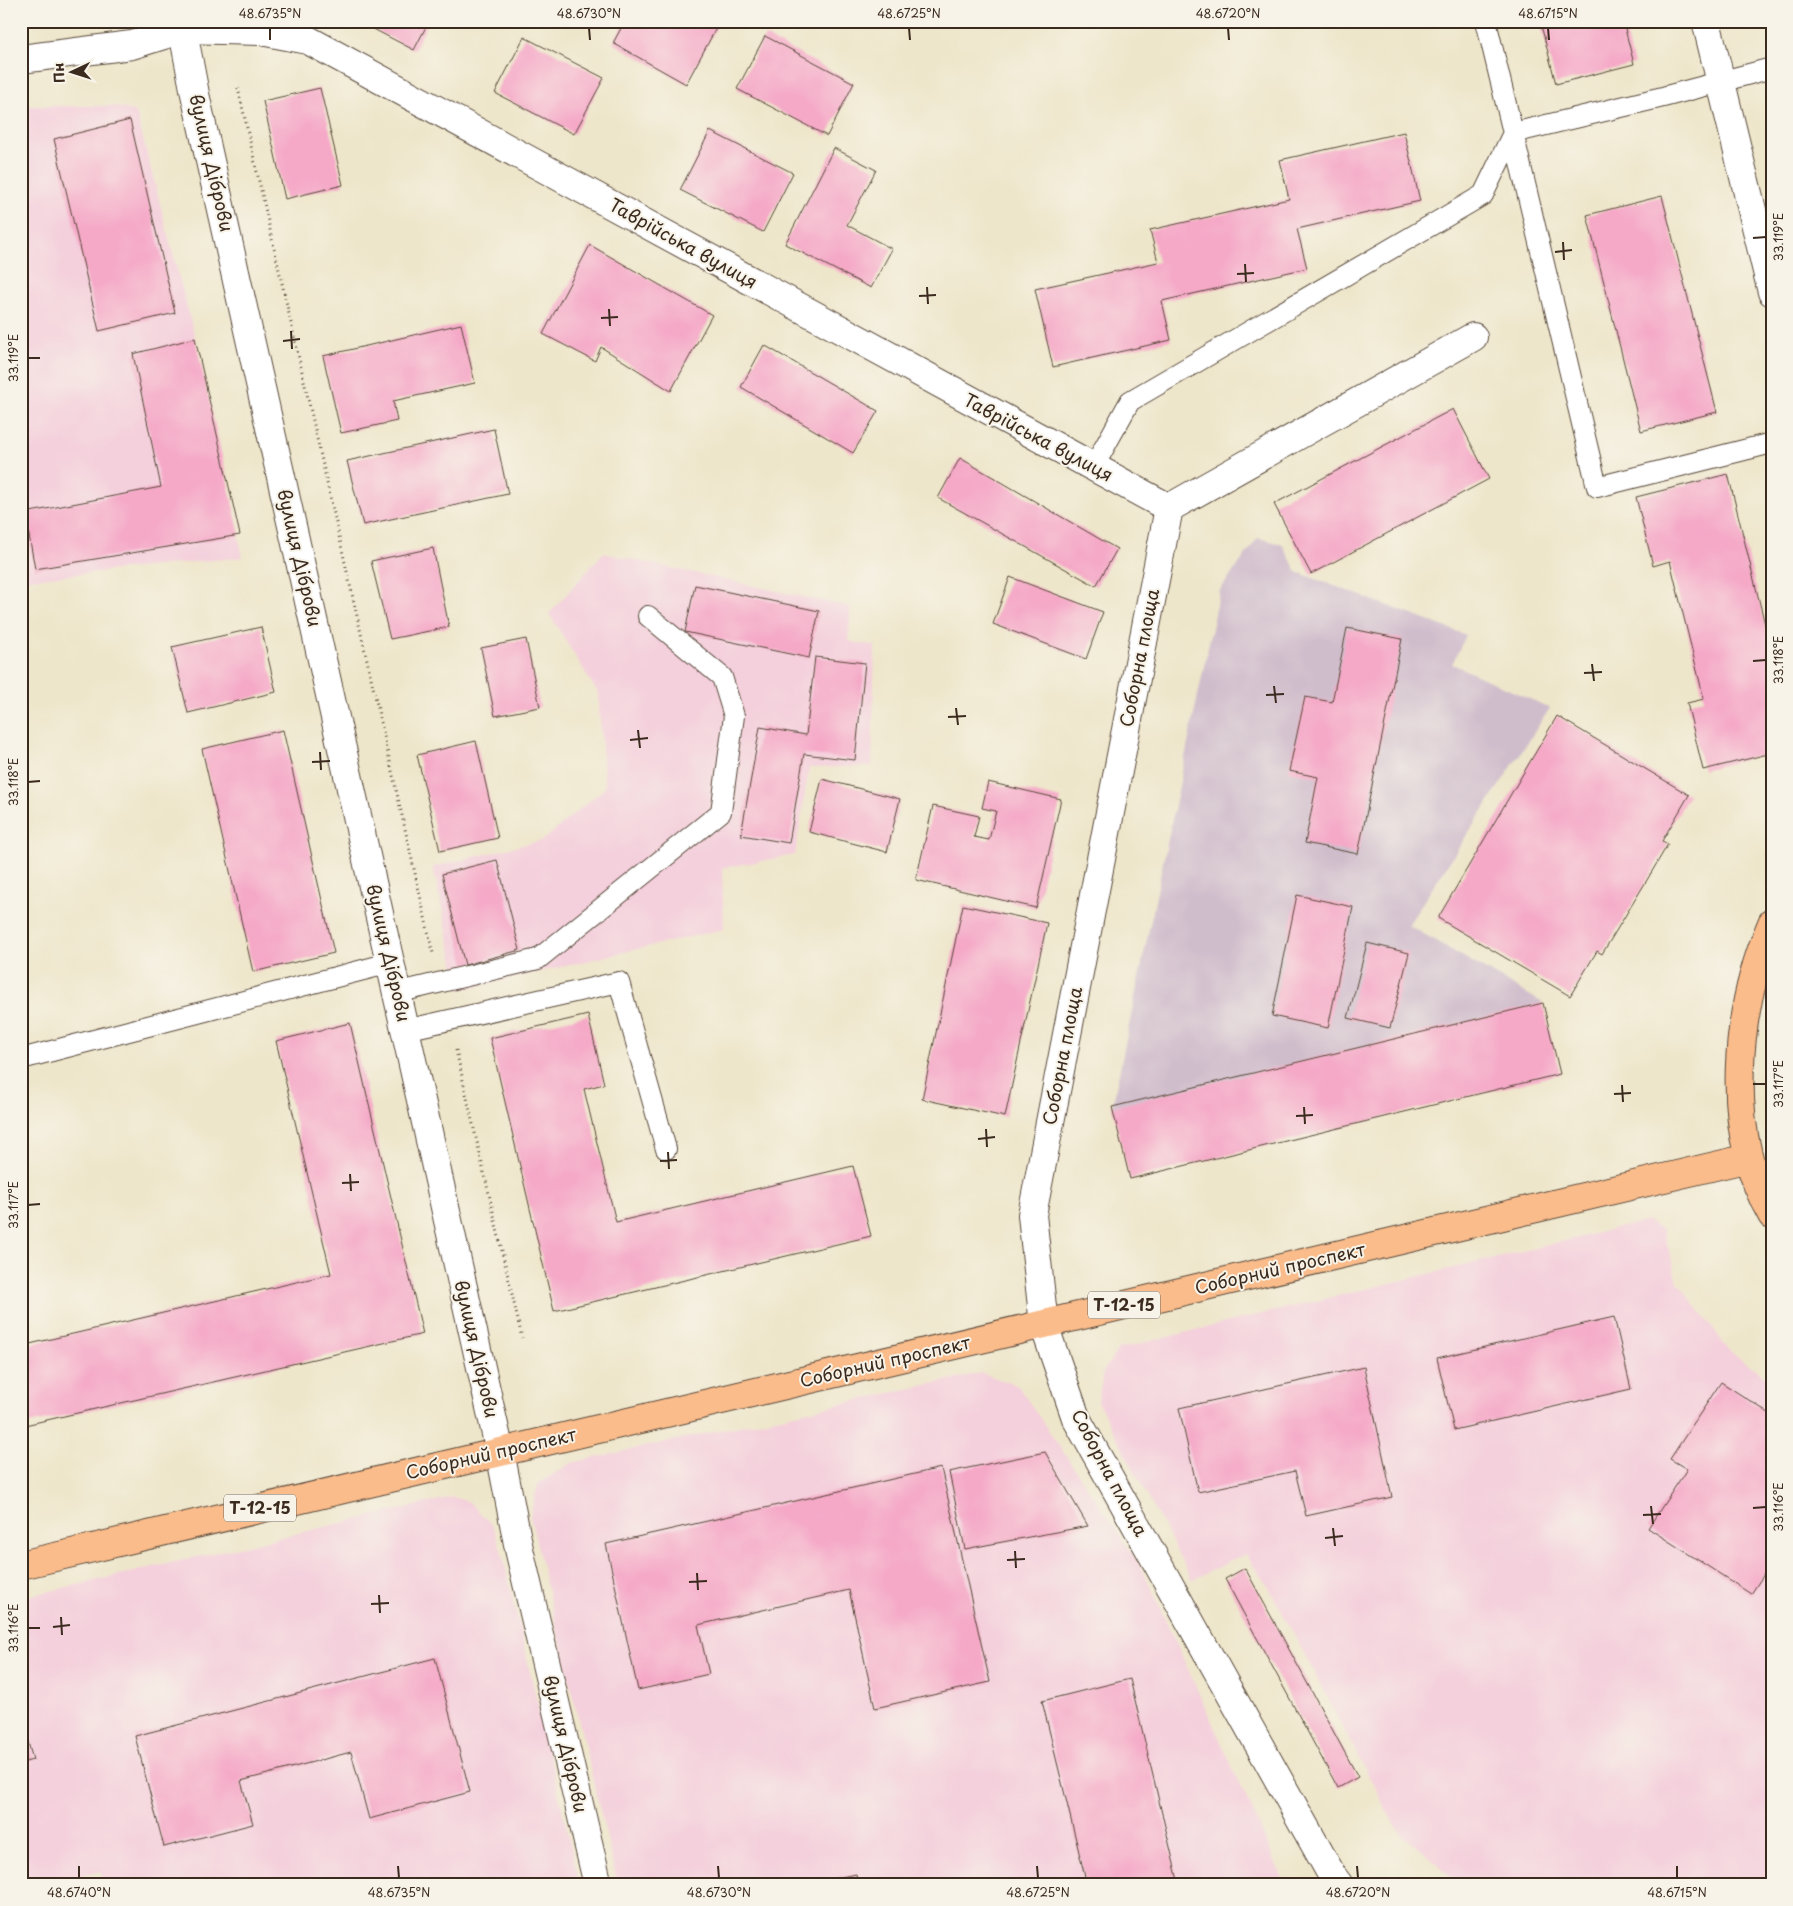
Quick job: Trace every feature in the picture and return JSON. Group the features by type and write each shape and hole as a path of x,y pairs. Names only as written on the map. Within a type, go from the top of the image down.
{"main road":[{"path":"1772,923 1765,939 1747,998 1739,1060 1741,1114 1749,1158 1765,1204 1772,1215"},
{"name":"Соборний проспект","path":"21,1565 1749,1158"}],"street":[{"path":"1706,21 1772,292"},
{"name":"Таврійська вулиця","path":"21,59 132,45 185,24 261,31 308,40 1169,508"},
{"name":"вулиця Діброви","path":"185,24 195,94 500,1452 519,1549 598,1885"},
{"path":"1169,508 1473,337"},
{"name":"Соборна площа","path":"1169,508 1032,1215 1044,1324 1076,1418 1339,1885"}],"lane":[{"path":"1486,21 1597,487 1772,443"},
{"path":"1512,134 1772,68"},
{"path":"1093,468 1130,401 1483,195 1512,134"},
{"path":"396,993 538,959 721,812 734,716 722,677 648,616"},
{"path":"21,1059 390,963"},
{"path":"405,1030 620,982 666,1149"}],"path":[{"path":"238,88 440,982"},
{"path":"449,1021 522,1338"}],"shaded area":[{"path":"21,106 114,106 136,112 195,338 243,557 21,580"},
{"path":"1258,538 1282,544 1297,572 1466,635 1452,664 1550,708 1408,925 1543,1003 1112,1107 1220,590"},
{"path":"603,553 850,607 849,641 875,646 872,766 809,768 795,855 722,868 724,929 460,990 433,867 543,840 605,788 598,693 549,614"},
{"path":"1647,1221 1663,1230 1678,1282 1730,1352 1772,1381 1772,1739 1762,1754 1772,1761 1772,1885 1459,1885 1396,1828 1270,1589 1245,1554 1192,1580 1098,1402 1103,1372 1118,1349"},
{"path":"981,1373 1018,1386 1141,1566 1286,1885 618,1885 530,1516 538,1484 571,1463"},
{"path":"453,1497 469,1502 493,1526 502,1553 580,1885 105,1885 100,1871 50,1885 21,1885 21,1598"}],"building":[{"path":"358,21 429,21 414,50"},
{"path":"625,21 720,21 686,84 613,43"},
{"path":"1540,21 1623,21 1634,64 1556,84"},
{"path":"765,36 854,83 827,136 737,89"},
{"path":"524,37 604,78 574,134 495,93"},
{"path":"320,88 343,185 285,199 263,101"},
{"path":"130,120 175,313 99,331 54,139"},
{"path":"710,131 793,173 763,232 680,190"},
{"path":"1404,132 1420,201 1297,229 1307,268 1162,301 1171,340 1053,367 1035,289 1158,262 1150,230 1289,199 1280,160"},
{"path":"834,148 876,170 847,225 892,249 871,288 785,244"},
{"path":"1662,196 1717,412 1641,431 1587,215"},
{"path":"590,245 712,315 671,391 601,347 595,361 543,334"},
{"path":"461,324 475,383 393,401 397,421 341,433 323,356"},
{"path":"195,338 240,535 35,569 25,513 161,487 133,354"},
{"path":"764,345 878,411 853,453 741,387"},
{"path":"1453,409 1489,479 1311,574 1274,504"},
{"path":"494,429 508,494 363,525 347,461"},
{"path":"960,458 1117,549 1096,586 938,498"},
{"path":"1728,474 1772,653 1772,753 1703,770 1687,703 1704,699 1670,561 1653,566 1636,497"},
{"path":"433,548 449,627 390,639 371,561"},
{"path":"1010,577 1103,612 1086,659 993,624"},
{"path":"695,585 819,611 809,658 685,632"},
{"path":"261,627 276,692 188,713 172,647"},
{"path":"1347,628 1402,639 1358,854 1305,843 1318,777 1289,771 1305,697 1332,702"},
{"path":"526,639 540,707 495,716 481,648"},
{"path":"815,657 865,663 855,760 804,754 789,843 741,835 760,727 806,735"},
{"path":"1557,716 1689,795 1662,841 1668,844 1647,880 1602,954 1597,951 1570,996 1438,918"},
{"path":"283,730 334,953 253,972 202,749"},
{"path":"476,741 498,838 440,851 417,755"},
{"path":"822,779 900,799 887,852 809,832"},
{"path":"988,782 1061,799 1036,908 916,880 933,806 979,816 974,837 989,840 996,811 982,808"},
{"path":"497,860 520,950 465,965 442,874"},
{"path":"1297,895 1353,907 1328,1028 1272,1016"},
{"path":"963,905 1047,923 1005,1117 922,1099"},
{"path":"1367,943 1409,953 1390,1028 1348,1018"},
{"path":"1543,1003 1560,1074 1130,1179 1112,1107"},
{"path":"588,1015 604,1084 584,1089 616,1222 853,1166 871,1236 554,1311 490,1038"},
{"path":"350,1023 423,1334 25,1425 21,1411 21,1346 331,1274 276,1041"},
{"path":"1614,1317 1631,1389 1454,1430 1437,1358"},
{"path":"1364,1367 1392,1497 1306,1516 1295,1471 1198,1492 1179,1408"},
{"path":"1721,1382 1772,1415 1772,1562 1751,1594 1648,1528 1687,1469 1670,1459"},
{"path":"1045,1452 1088,1526 965,1549 949,1472"},
{"path":"941,1468 990,1682 875,1708 849,1590 698,1625 709,1674 638,1690 606,1544"},
{"path":"1245,1568 1358,1777 1338,1788 1225,1579"},
{"path":"435,1658 470,1792 369,1819 351,1752 241,1781 253,1824 164,1847 135,1736"},
{"path":"1130,1679 1179,1885 1087,1885 1042,1701"},
{"path":"21,1717 33,1760 21,1763"},
{"path":"856,1874 858,1885 808,1885 808,1884"}]}
